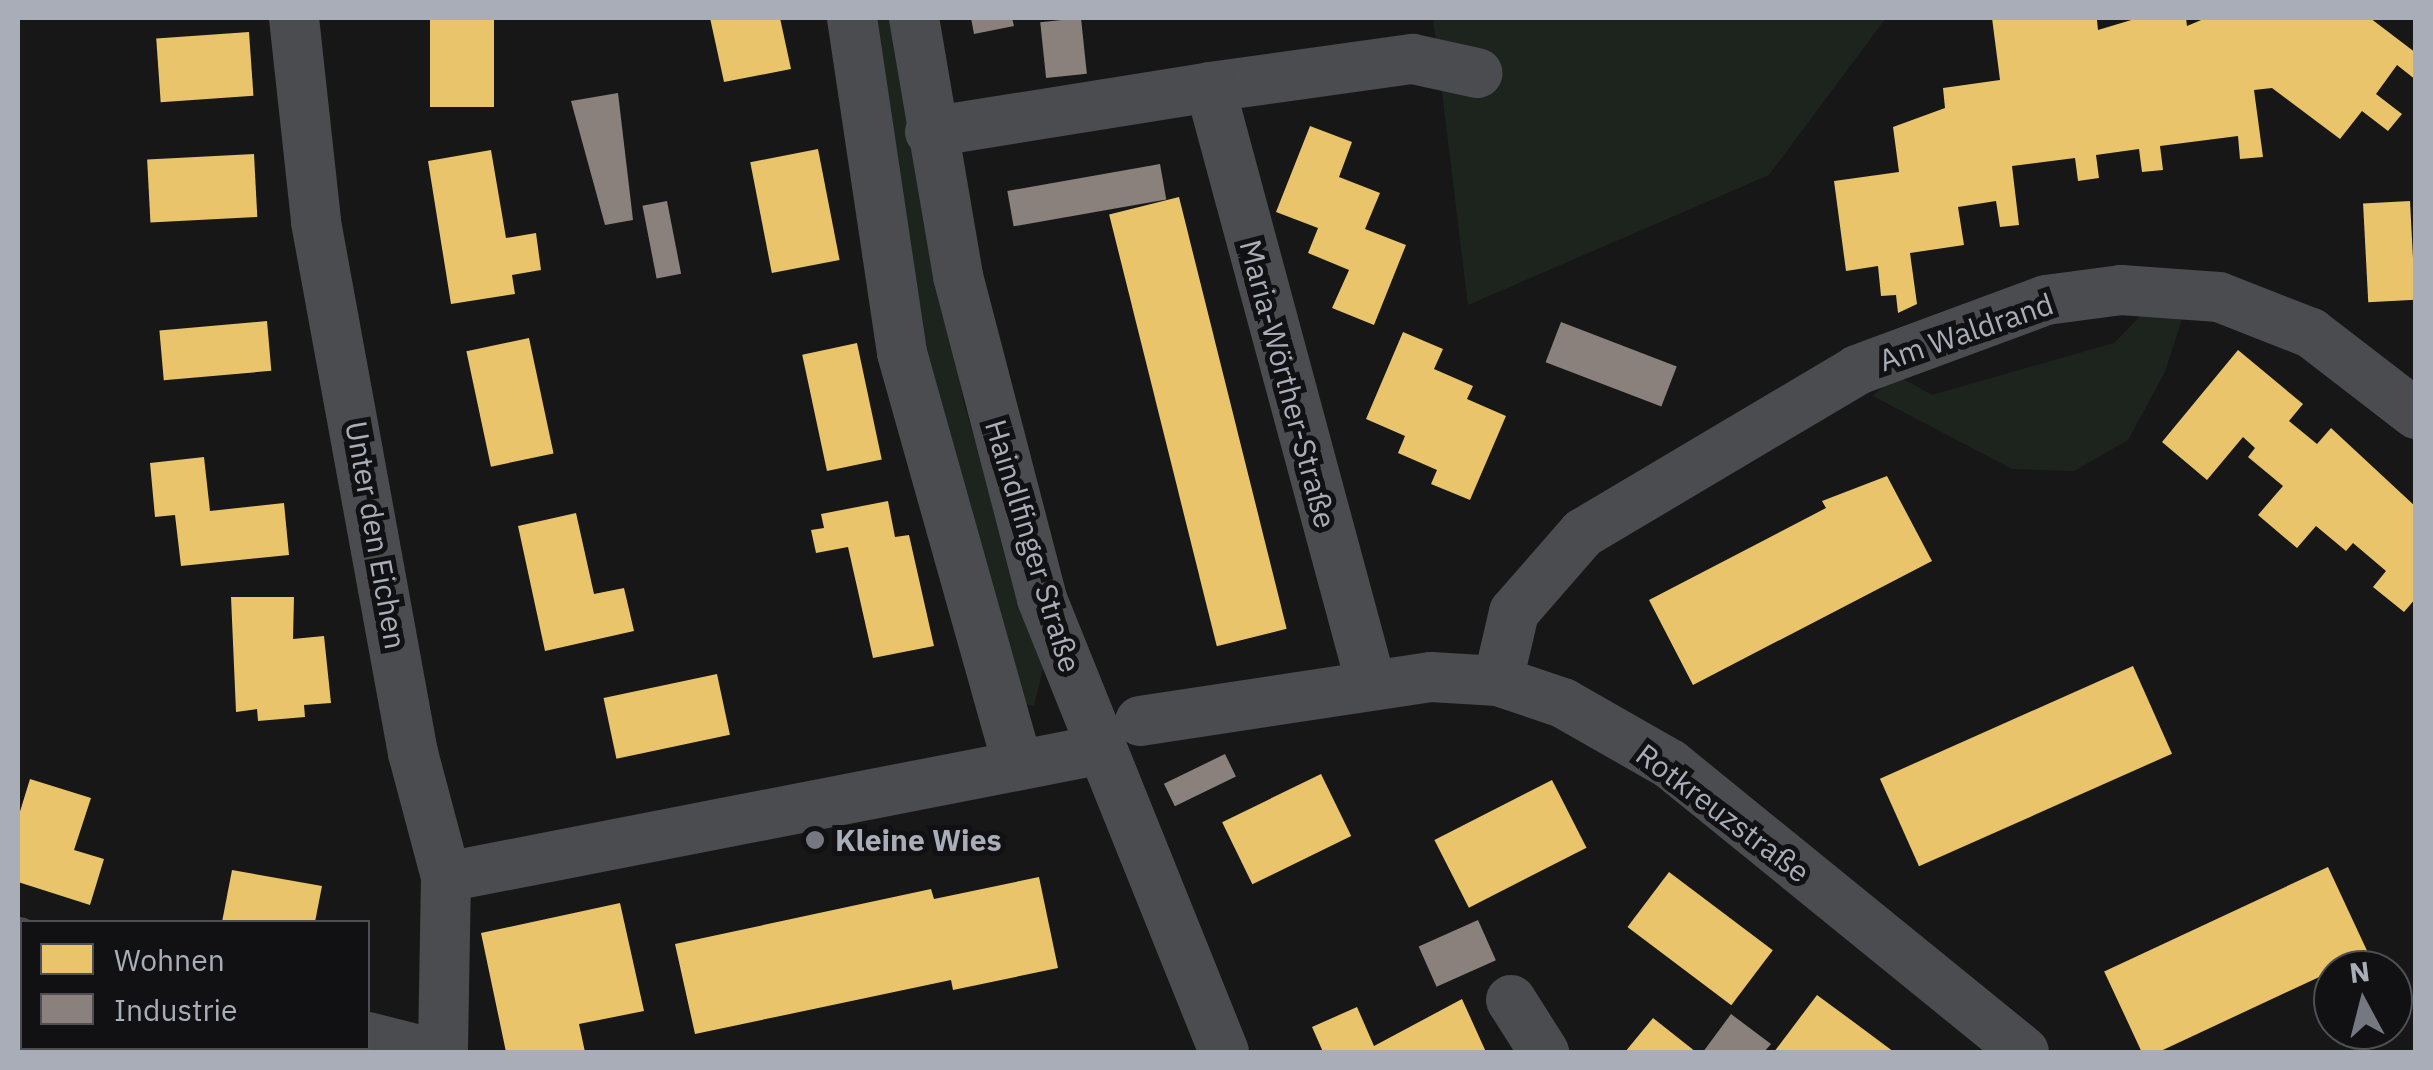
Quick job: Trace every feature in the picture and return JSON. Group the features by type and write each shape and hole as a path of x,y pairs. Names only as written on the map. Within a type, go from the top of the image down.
{"street":[{"name":"Unter den Eichen","path":"294,18 316,222 413,753 446,877 443,1052"},
{"path":"852,18 902,353 1017,763"},
{"name":"Haindlfinger Straße","path":"914,18 930,132 1018,517 1098,750 1224,1052"},
{"path":"930,132 1210,86 1413,58 1478,73"},
{"name":"Maria-Wörther-Straße","path":"1210,86 1370,680"},
{"name":"Am Waldrand","path":"1498,681 1514,612 1583,533 1858,370 2046,300 2121,290 2219,298 2310,334 2416,414"},
{"name":"Rotkreuzstraße","path":"1140,721 1370,680 1498,681 1563,703 1670,764 2024,1052"},
{"path":"446,877 1098,750"},
{"path":"1511,1000 1544,1052"},
{"path":"370,1037 428,1052"}],"shaded area":[{"path":"876,18 890,18 964,404 1043,669 1034,706 1024,704 929,389"},
{"path":"1433,18 1886,18 1769,175 1468,305"},
{"path":"2148,308 2182,319 2165,372 2128,440 2074,471 2012,469 1873,396 1896,375 1932,395 2114,343"}],"building: Wohnen":[{"path":"430,18 494,18 494,107 430,107"},
{"path":"710,18 780,18 791,69 724,82"},
{"path":"1992,18 2097,20 2098,30 2138,18 2186,18 2187,26 2206,18 2370,18 2416,53 2416,80 2397,65 2376,94 2402,114 2388,131 2362,111 2340,139 2272,88 2254,90 2263,157 2240,159 2238,136 2160,146 2163,170 2142,172 2139,149 2096,155 2099,178 2078,181 2075,158 2012,166 2019,225 2000,227 1996,201 1958,207 1964,245 1910,253 1917,304 1898,313 1896,295 1881,296 1878,266 1846,271 1834,181 1899,172 1893,127 1945,108 1943,88 2000,80"},
{"path":"249,32 253,96 161,102 156,38"},
{"path":"1310,126 1352,142 1339,177 1380,193 1365,229 1406,245 1374,325 1332,308 1349,270 1308,253 1318,228 1276,212"},
{"path":"818,149 840,260 772,273 750,162"},
{"path":"491,150 506,238 536,233 541,270 512,275 515,294 451,304 428,161"},
{"path":"254,154 257,217 150,223 147,160"},
{"path":"1179,197 1287,629 1217,646 1109,214"},
{"path":"2410,201 2415,300 2368,302 2363,203"},
{"path":"267,321 271,371 164,380 159,330"},
{"path":"1403,332 1443,349 1434,369 1473,386 1467,399 1506,416 1470,500 1431,484 1437,470 1398,453 1405,436 1366,419"},
{"path":"529,338 554,453 491,467 466,351"},
{"path":"857,343 882,459 827,471 802,355"},
{"path":"2238,350 2303,404 2289,421 2317,444 2331,428 2416,507 2416,598 2404,612 2373,587 2386,571 2353,543 2346,551 2316,526 2297,548 2258,515 2283,486 2248,457 2255,448 2243,437 2207,480 2162,442"},
{"path":"204,457 210,511 284,503 289,555 181,566 175,515 155,517 150,463"},
{"path":"1887,476 1932,561 1693,685 1649,600 1826,508 1822,501"},
{"path":"888,501 895,537 909,535 934,646 873,658 848,547 816,553 811,530 824,528 821,514"},
{"path":"576,513 594,594 624,588 634,631 545,651 518,526"},
{"path":"231,597 294,597 293,639 324,636 331,703 304,705 305,717 258,721 257,709 236,712"},
{"path":"2133,666 2172,754 1919,866 1880,779"},
{"path":"717,674 730,735 616,759 604,698"},
{"path":"1321,774 1351,836 1252,884 1222,822"},
{"path":"30,779 91,798 74,850 104,859 90,905 18,882 18,818"},
{"path":"1552,780 1587,848 1469,908 1434,840"},
{"path":"2328,867 2367,950 2313,950 2313,980 2158,1052 2142,1052 2104,971"},
{"path":"232,870 322,886 315,920 222,920"},
{"path":"1669,872 1773,950 1731,1005 1627,927"},
{"path":"1039,877 1058,968 953,990 951,980 695,1034 675,944 931,889 934,899"},
{"path":"620,903 644,1011 579,1024 585,1052 506,1052 481,933"},
{"path":"1817,995 1851,1020 1894,1052 1774,1052"},
{"path":"1462,999 1486,1052 1323,1052 1312,1027 1357,1007 1374,1046"},
{"path":"1653,1018 1696,1052 1625,1052"},
{"path":"158,1050 214,1051 158,1052"}],"building: Industrie":[{"path":"971,18 1012,18 1014,26 974,34"},
{"path":"1081,18 1087,74 1046,78 1040,22"},
{"path":"618,93 633,220 605,225 571,101"},
{"path":"1160,164 1166,199 1014,226 1007,191"},
{"path":"667,201 681,274 657,278 642,206"},
{"path":"1561,322 1677,366 1661,407 1546,362"},
{"path":"1225,754 1236,776 1175,806 1164,784"},
{"path":"1478,920 1496,960 1437,987 1419,946"},
{"path":"1731,1014 1771,1044 1764,1052 1703,1052"}],"place":[{"name":"Kleine Wies","path":"815,840"}]}
